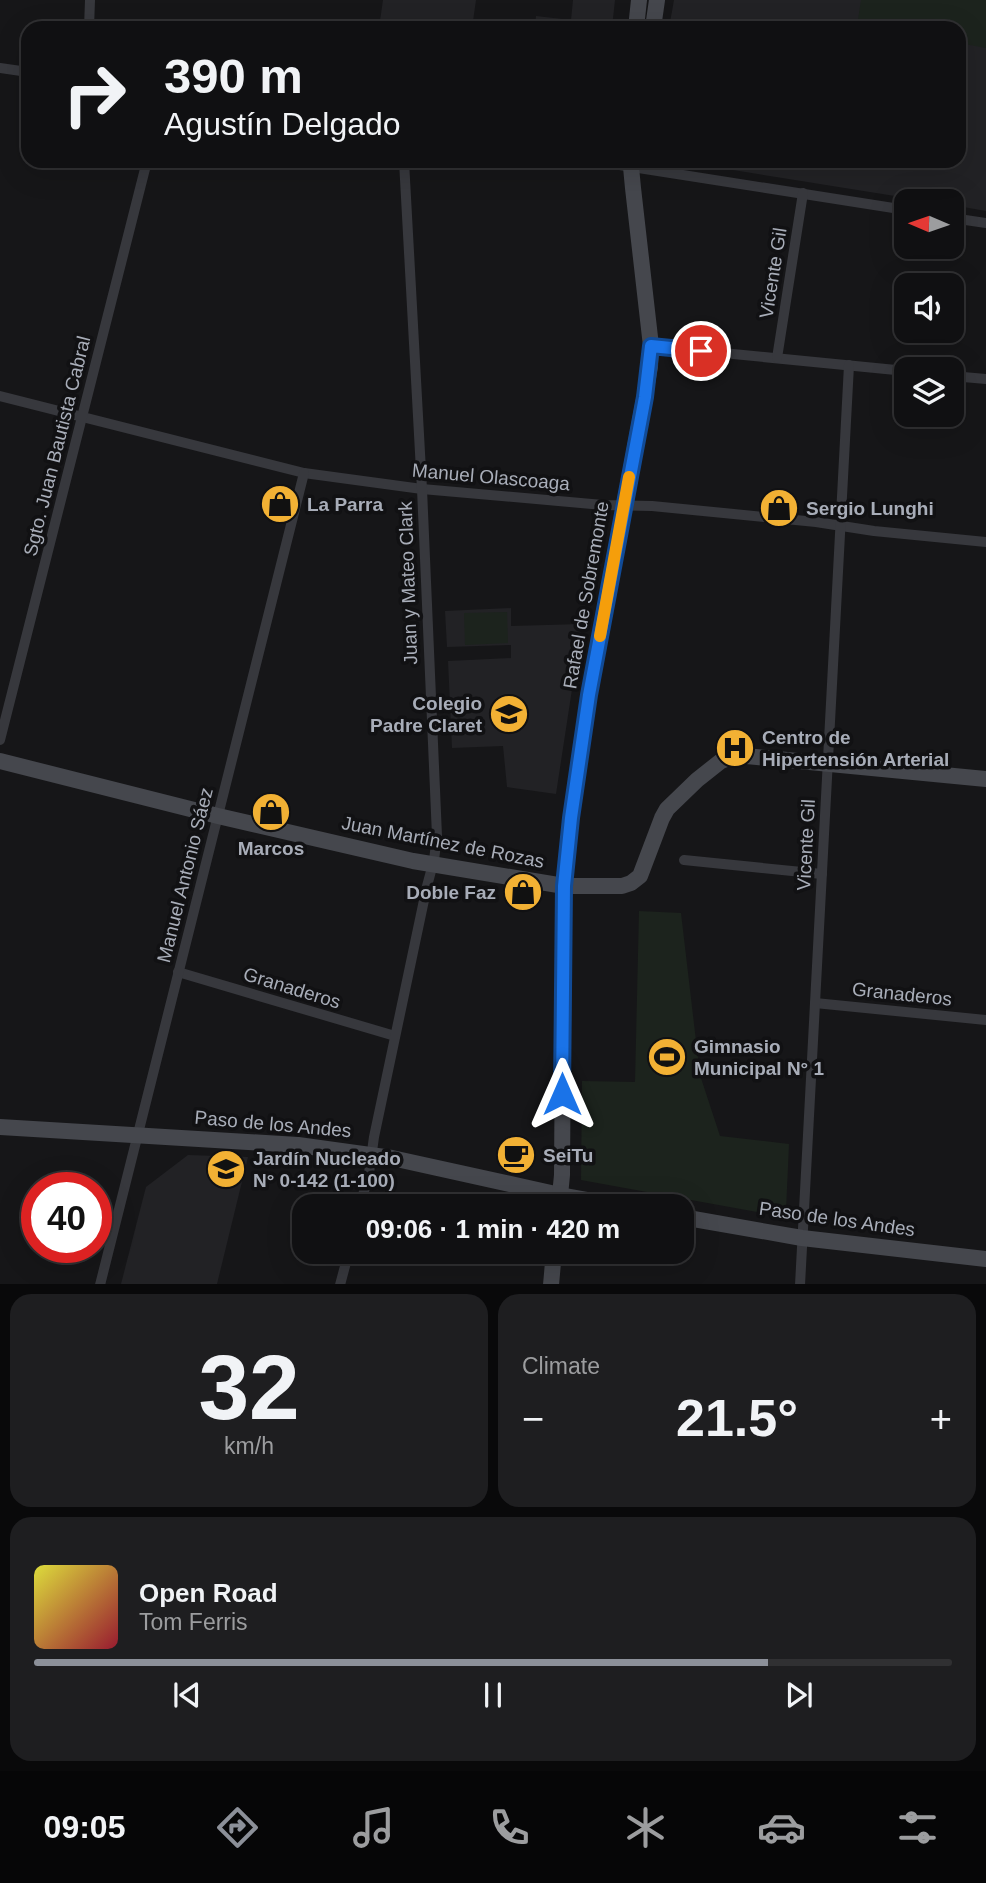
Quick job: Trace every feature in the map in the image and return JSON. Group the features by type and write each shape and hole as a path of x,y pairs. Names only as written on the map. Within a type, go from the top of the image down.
{"street":[{"path":"89,21 90,0"},
{"path":"637,21 639,0"},
{"path":"654,21 657,0"},
{"path":"0,68 21,71"},
{"name":"Sgto. Juan Bautista Cabral","path":"0,740 145,168"},
{"name":"Juan y Mateo Clark","path":"363,1194 433,864 436,836 422,489 404,168"},
{"name":"Rafael de Sobremonte","path":"560,1194 564,886 571,818 589,695 645,397 651,346 628,168"},
{"path":"651,168 894,208"},
{"name":"Vicente Gil","path":"777,358 803,193"},
{"path":"964,220 986,223"},
{"path":"651,346 894,370"},
{"name":"Vicente Gil","path":"800,1284 849,365"},
{"path":"964,377 986,379"},
{"name":"Manuel Olascoaga","path":"0,396 304,473 422,489 652,506 986,542"},
{"name":"Manuel Antonio Sáez","path":"100,1284 304,473"},
{"name":"Juan Martínez de Rozas","path":"0,761 218,816 433,864 564,886 622,886 640,876 667,808 697,780 728,757 736,755 986,779"},
{"path":"684,860 822,874"},
{"name":"Granaderos","path":"178,972 395,1037"},
{"name":"Granaderos","path":"815,1003 986,1020"},
{"name":"Paso de los Andes","path":"0,1127 298,1145 371,1155 535,1194"},
{"name":"Paso de los Andes","path":"694,1219 802,1238 986,1259"},
{"path":"340,1284 345,1264"},
{"path":"551,1284 553,1264"}],"shaded area":[{"path":"383,0 476,0 473,21 380,21"},
{"path":"573,0 615,0 613,21 536,21 536,16 571,20"},
{"path":"674,0 986,0 986,211 964,207 964,189 894,189 894,196 721,168 966,168 966,21 670,21"},
{"path":"861,0 986,0 986,48 966,44 966,21 858,21"},
{"name":"Colegio Padre Claret","path":"511,608 511,626 582,624 556,794 507,787 503,746 452,748 448,661 511,658 511,645 447,647 445,611"},
{"path":"507,612 508,643 465,645 464,613"},
{"name":"Gimnasio Municipal N° 1","path":"639,911 681,913 700,1075 720,1136 789,1144 786,1211 779,1216 694,1201 694,1194 658,1194 581,1180 582,1081 635,1082"},
{"path":"188,1155 248,1157 217,1284 121,1284 146,1187"}],"slow traffic":[{"path":"600,636 629,477"}],"place":[{"name":"La Parra","path":"280,504"},
{"name":"Sergio Lunghi","path":"779,508"},
{"name":"Colegio Padre Claret","path":"509,714"},
{"name":"Centro de Hipertensión Arterial","path":"735,748"},
{"name":"Marcos","path":"271,812"},
{"name":"Doble Faz","path":"523,892"},
{"name":"Gimnasio Municipal N° 1","path":"667,1057"},
{"name":"SeiTu","path":"516,1155"},
{"name":"Jardín Nucleado N° 0-142 (1-100)","path":"226,1169"}],"route":[{"path":"562,1094 564,886 571,818 589,695 645,397 651,346 701,351"}]}
